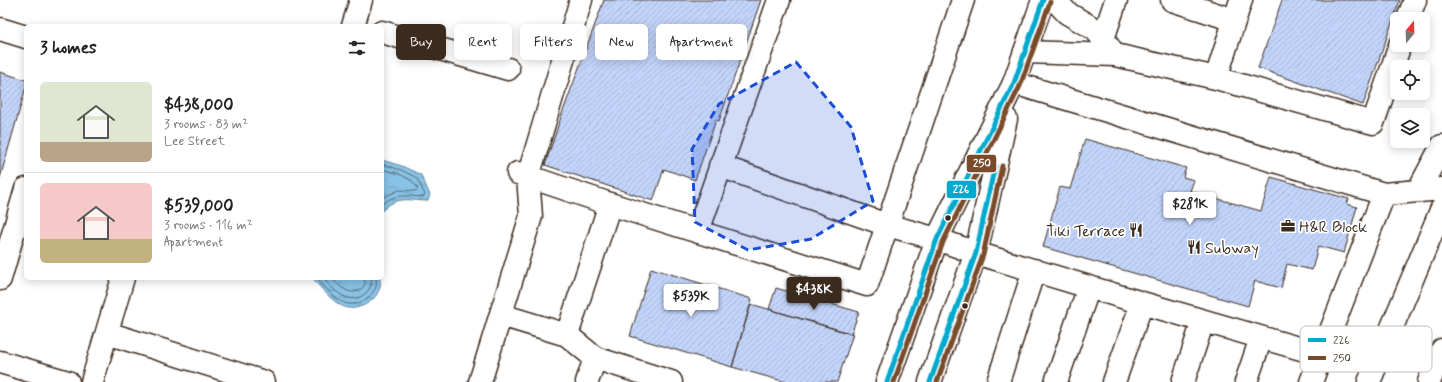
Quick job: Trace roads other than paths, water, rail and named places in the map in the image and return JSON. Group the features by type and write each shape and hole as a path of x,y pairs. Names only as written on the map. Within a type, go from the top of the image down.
{"main road":[{"path":"356,24 361,0"},
{"path":"480,382 531,216 523,175 581,0"},
{"path":"698,231 779,0"},
{"path":"523,175 867,285 963,0"},
{"path":"887,382 937,239 1014,83 1043,0"},
{"path":"1055,0 1068,12 1096,30 1109,47"},
{"path":"1109,47 1116,0"},
{"path":"1172,0 1238,10 1216,78"},
{"path":"1411,12 1415,0"},
{"path":"0,29 24,36"},
{"path":"384,33 508,69"},
{"path":"1025,52 1109,47 1373,123 1398,52"},
{"path":"1014,83 1384,194 1442,189"},
{"path":"930,382 976,253 1014,83"},
{"path":"1418,191 1442,146"},
{"path":"720,166 886,225 937,239 976,253 1088,287 1300,349"},
{"path":"1333,326 1384,194"},
{"path":"0,279 24,196"},
{"path":"567,335 610,204"},
{"path":"1392,326 1442,208"},
{"path":"998,382 1034,270"},
{"path":"92,382 122,280"},
{"path":"1056,382 1088,287"},
{"path":"1114,382 1142,303"},
{"path":"500,316 567,335 595,358 671,382"},
{"path":"1183,382 1203,321"},
{"path":"106,333 263,382"},
{"path":"1246,382 1261,338"},
{"path":"1429,382 1442,350"},
{"path":"587,382 595,358"},
{"path":"0,362 68,382"},
{"path":"1311,382 1315,372"},
{"path":"1369,382 1373,372"}],"water":[{"path":"384,161 402,166 421,175 430,195 428,200 402,200 387,206 384,209"},
{"path":"315,280 380,280 380,285 376,296 363,306 353,308 343,307 324,291"}],"place":[{"name":"H&R Block","path":"1288,226"},
{"name":"Tiki Terrace","path":"1136,230"},
{"name":"Subway","path":"1194,247"}]}
